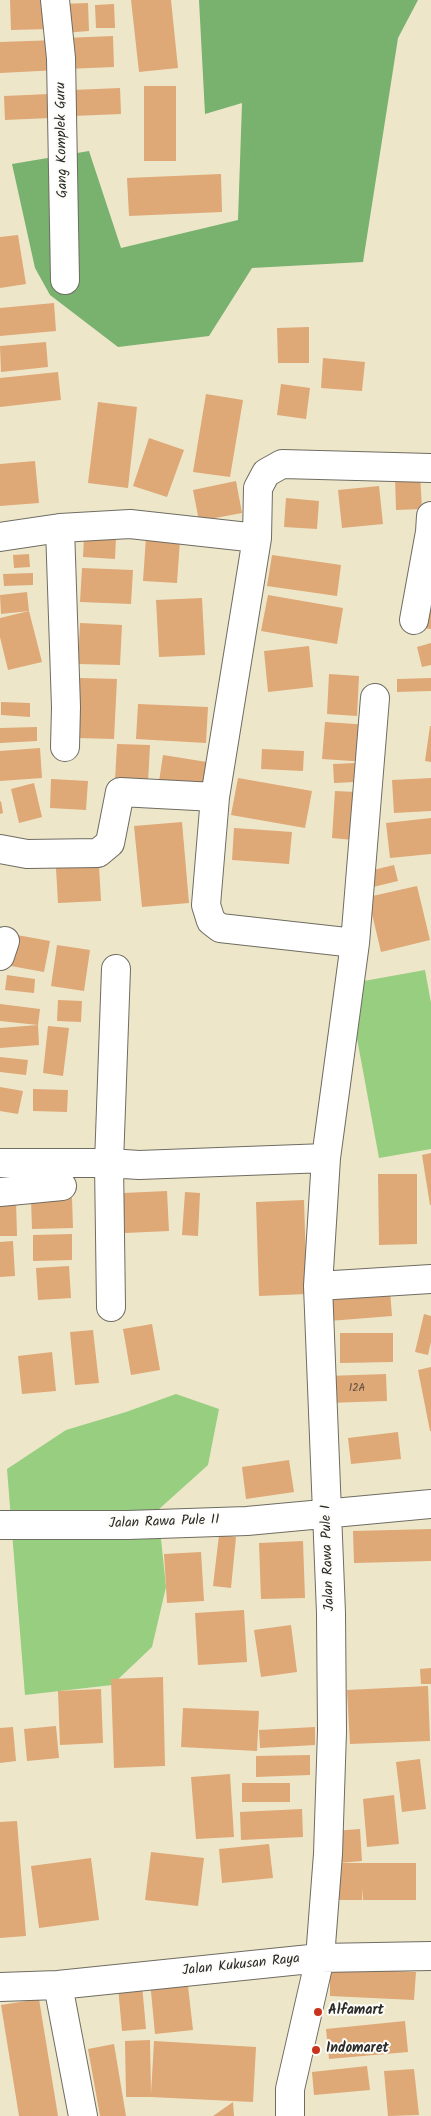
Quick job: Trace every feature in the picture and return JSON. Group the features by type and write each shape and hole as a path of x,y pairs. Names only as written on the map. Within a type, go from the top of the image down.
{"street":[{"name":"Gang Komplek Guru","path":"55,0 61,58 65,280"},
{"path":"355,943 220,928 211,921 206,905 216,797 257,538 258,488 266,473 282,464 431,468"},
{"path":"414,620 430,532 431,516"},
{"path":"0,537 60,528 130,524 257,538"},
{"path":"60,528 66,707 65,747"},
{"name":"Jalan Rawa Pule I","path":"320,1958 328,1854 332,1731 328,1514 318,1286 326,1158 355,943 375,698"},
{"path":"0,849 27,854 98,853 110,843 120,792 216,797"},
{"path":"111,1307 109,1162 116,969"},
{"path":"0,1164 109,1162 140,1166 326,1158"},
{"path":"0,1192 62,1186"},
{"path":"318,1286 431,1279"},
{"name":"Jalan Rawa Pule II","path":"0,1525 247,1521 431,1504"},
{"path":"320,1958 431,1956"},
{"name":"Jalan Kukusan Raya","path":"0,1987 58,1985 320,1958 290,2089 290,2116"},
{"path":"58,1985 83,2116"}],"green space":[{"path":"199,0 418,0 398,38 363,262 252,268 209,336 118,347 50,295 35,268 12,164 89,151 121,248 238,220 242,103 205,114"},
{"path":"425,970 431,1003 431,1149 379,1158 347,984"},
{"path":"176,1394 219,1409 208,1465 158,1510 166,1587 152,1647 112,1685 25,1695 7,1469 66,1430 126,1412"}],"building":[{"path":"10,0 49,0 50,29 11,30"},
{"path":"131,0 171,0 178,68 139,72"},
{"path":"88,3 89,31 63,33 62,4"},
{"path":"114,4 115,28 96,28 95,5"},
{"path":"113,36 114,67 66,69 65,38"},
{"path":"57,40 59,70 0,73 0,42"},
{"path":"144,86 176,86 176,161 144,161"},
{"path":"120,88 121,114 73,116 72,90"},
{"path":"49,94 50,118 5,120 4,96"},
{"path":"221,174 222,212 129,216 127,178"},
{"path":"18,235 26,284 0,288 0,237"},
{"path":"54,303 56,331 0,336 0,308"},
{"path":"309,327 309,363 278,363 277,328"},
{"path":"46,342 48,367 1,372 0,346"},
{"path":"323,358 365,362 362,391 321,388"},
{"path":"58,372 61,400 0,407 0,378"},
{"path":"281,384 310,388 306,419 277,415"},
{"path":"206,394 243,400 230,477 193,472"},
{"path":"98,402 137,407 128,488 88,483"},
{"path":"149,438 184,450 167,497 133,486"},
{"path":"35,461 39,503 0,506 0,464"},
{"path":"420,474 422,509 396,510 395,476"},
{"path":"236,481 242,513 199,521 193,490"},
{"path":"379,486 383,524 342,528 338,490"},
{"path":"286,498 319,501 317,529 284,527"},
{"path":"84,536 116,537 115,559 83,557"},
{"path":"146,537 180,540 177,583 143,581"},
{"path":"29,554 30,567 14,568 13,555"},
{"path":"272,555 341,565 337,596 267,586"},
{"path":"82,568 133,570 131,604 80,602"},
{"path":"33,573 33,585 4,586 3,574"},
{"path":"27,592 29,611 1,614 0,595"},
{"path":"268,595 343,608 337,644 261,631"},
{"path":"431,595 431,629 421,628"},
{"path":"202,598 205,655 159,657 156,600"},
{"path":"29,611 42,662 8,670 0,637 0,618"},
{"path":"80,623 122,625 120,665 78,664"},
{"path":"431,643 431,665 422,667 417,647"},
{"path":"309,646 313,687 268,692 264,651"},
{"path":"329,674 359,676 357,716 327,714"},
{"path":"80,678 117,679 114,739 77,738"},
{"path":"431,678 431,691 397,692 397,679"},
{"path":"1,702 30,703 30,717 1,715"},
{"path":"138,704 208,707 206,743 136,739"},
{"path":"325,722 370,725 367,762 322,759"},
{"path":"431,726 431,762 425,761"},
{"path":"37,727 37,741 0,743 0,728"},
{"path":"117,744 150,745 148,782 115,780"},
{"path":"40,748 42,778 0,781 0,751"},
{"path":"262,749 304,751 303,771 261,769"},
{"path":"163,755 207,762 202,794 158,788"},
{"path":"355,763 356,782 334,783 333,764"},
{"path":"238,778 312,791 305,828 231,815"},
{"path":"431,778 431,811 394,813 392,780"},
{"path":"51,779 88,781 86,810 50,808"},
{"path":"34,783 42,817 19,823 11,789"},
{"path":"335,791 356,792 353,840 332,838"},
{"path":"0,802 3,813 0,814"},
{"path":"431,818 431,854 390,858 386,823"},
{"path":"182,822 189,903 142,907 134,826"},
{"path":"234,828 292,832 289,864 232,860"},
{"path":"394,865 398,881 369,888 365,872"},
{"path":"99,866 101,901 58,903 56,868"},
{"path":"417,886 430,940 381,952 368,897"},
{"path":"17,935 50,941 44,972 11,966"},
{"path":"57,945 90,950 84,991 51,986"},
{"path":"7,975 35,979 34,993 5,990"},
{"path":"58,1000 82,1001 81,1022 57,1021"},
{"path":"0,1004 40,1009 38,1025 0,1021"},
{"path":"38,1025 39,1045 0,1048 0,1028"},
{"path":"48,1026 69,1028 63,1076 43,1073"},
{"path":"0,1057 28,1060 26,1075 0,1072"},
{"path":"0,1087 23,1091 18,1114 0,1111"},
{"path":"33,1089 68,1090 67,1112 33,1111"},
{"path":"431,1153 431,1205 430,1205 422,1155"},
{"path":"378,1174 417,1174 417,1244 379,1245"},
{"path":"167,1191 169,1231 125,1233 123,1193"},
{"path":"185,1192 200,1193 198,1236 182,1235"},
{"path":"72,1198 73,1228 32,1229 31,1199"},
{"path":"16,1200 17,1236 0,1236 0,1201"},
{"path":"304,1200 307,1294 259,1296 256,1202"},
{"path":"72,1234 72,1260 33,1261 33,1235"},
{"path":"13,1241 15,1276 0,1277 0,1242"},
{"path":"69,1266 71,1298 38,1300 36,1268"},
{"path":"390,1291 392,1316 329,1321 327,1297"},
{"path":"424,1314 431,1316 431,1342 428,1355 415,1352"},
{"path":"152,1324 160,1370 131,1375 123,1329"},
{"path":"93,1330 99,1383 75,1385 70,1332"},
{"path":"340,1333 393,1333 393,1362 340,1363"},
{"path":"52,1352 56,1391 22,1394 18,1356"},
{"path":"431,1367 431,1431 430,1431 418,1370"},
{"path":"386,1374 387,1401 327,1403 327,1376"},
{"path":"398,1432 401,1459 351,1464 348,1438"},
{"path":"289,1460 294,1492 246,1499 242,1467"},
{"path":"431,1529 431,1561 354,1563 353,1531"},
{"path":"219,1535 236,1537 231,1588 213,1586"},
{"path":"303,1541 305,1598 261,1599 259,1543"},
{"path":"201,1552 204,1601 167,1603 164,1554"},
{"path":"244,1610 247,1662 198,1665 195,1613"},
{"path":"291,1625 297,1672 261,1677 254,1630"},
{"path":"431,1668 431,1684 421,1684 420,1669"},
{"path":"163,1677 165,1766 114,1768 111,1679"},
{"path":"428,1686 430,1741 350,1744 347,1690"},
{"path":"101,1689 103,1743 60,1745 58,1691"},
{"path":"183,1708 259,1711 257,1751 181,1747"},
{"path":"56,1726 59,1758 27,1761 24,1729"},
{"path":"13,1727 16,1761 0,1763 0,1728"},
{"path":"315,1727 315,1745 260,1748 259,1730"},
{"path":"310,1755 310,1775 256,1777 256,1756"},
{"path":"420,1759 426,1809 402,1812 396,1762"},
{"path":"230,1774 234,1837 196,1839 191,1777"},
{"path":"242,1783 290,1783 290,1802 242,1802"},
{"path":"394,1795 399,1844 367,1847 363,1799"},
{"path":"302,1809 303,1837 241,1840 240,1812"},
{"path":"17,1821 26,1936 0,1938 0,1822"},
{"path":"360,1829 362,1861 339,1863 416,1863 416,1900 363,1900 362,1888 362,1900 334,1900 334,1831"},
{"path":"269,1844 273,1878 222,1883 219,1849"},
{"path":"151,1852 204,1858 198,1906 145,1900"},
{"path":"91,1858 99,1920 39,1928 31,1866"},
{"path":"330,1968 416,1972 414,2000 330,1996"},
{"path":"187,1977 193,2030 155,2034 150,1981"},
{"path":"142,1985 146,2029 122,2031 118,1987"},
{"path":"39,1999 58,2116 19,2116 1,2005"},
{"path":"405,2021 408,2052 329,2059 326,2029"},
{"path":"150,2040 151,2094 154,2041 256,2047 253,2102 126,2097 125,2041"},
{"path":"114,2044 126,2116 100,2116 88,2049"},
{"path":"367,2066 370,2090 314,2095 312,2072"},
{"path":"414,2069 419,2115 388,2116 384,2071"},
{"path":"233,2102 234,2116 213,2116"}],"place":[{"name":"Alfamart","path":"318,2012"},
{"name":"Indomaret","path":"316,2050"}]}
